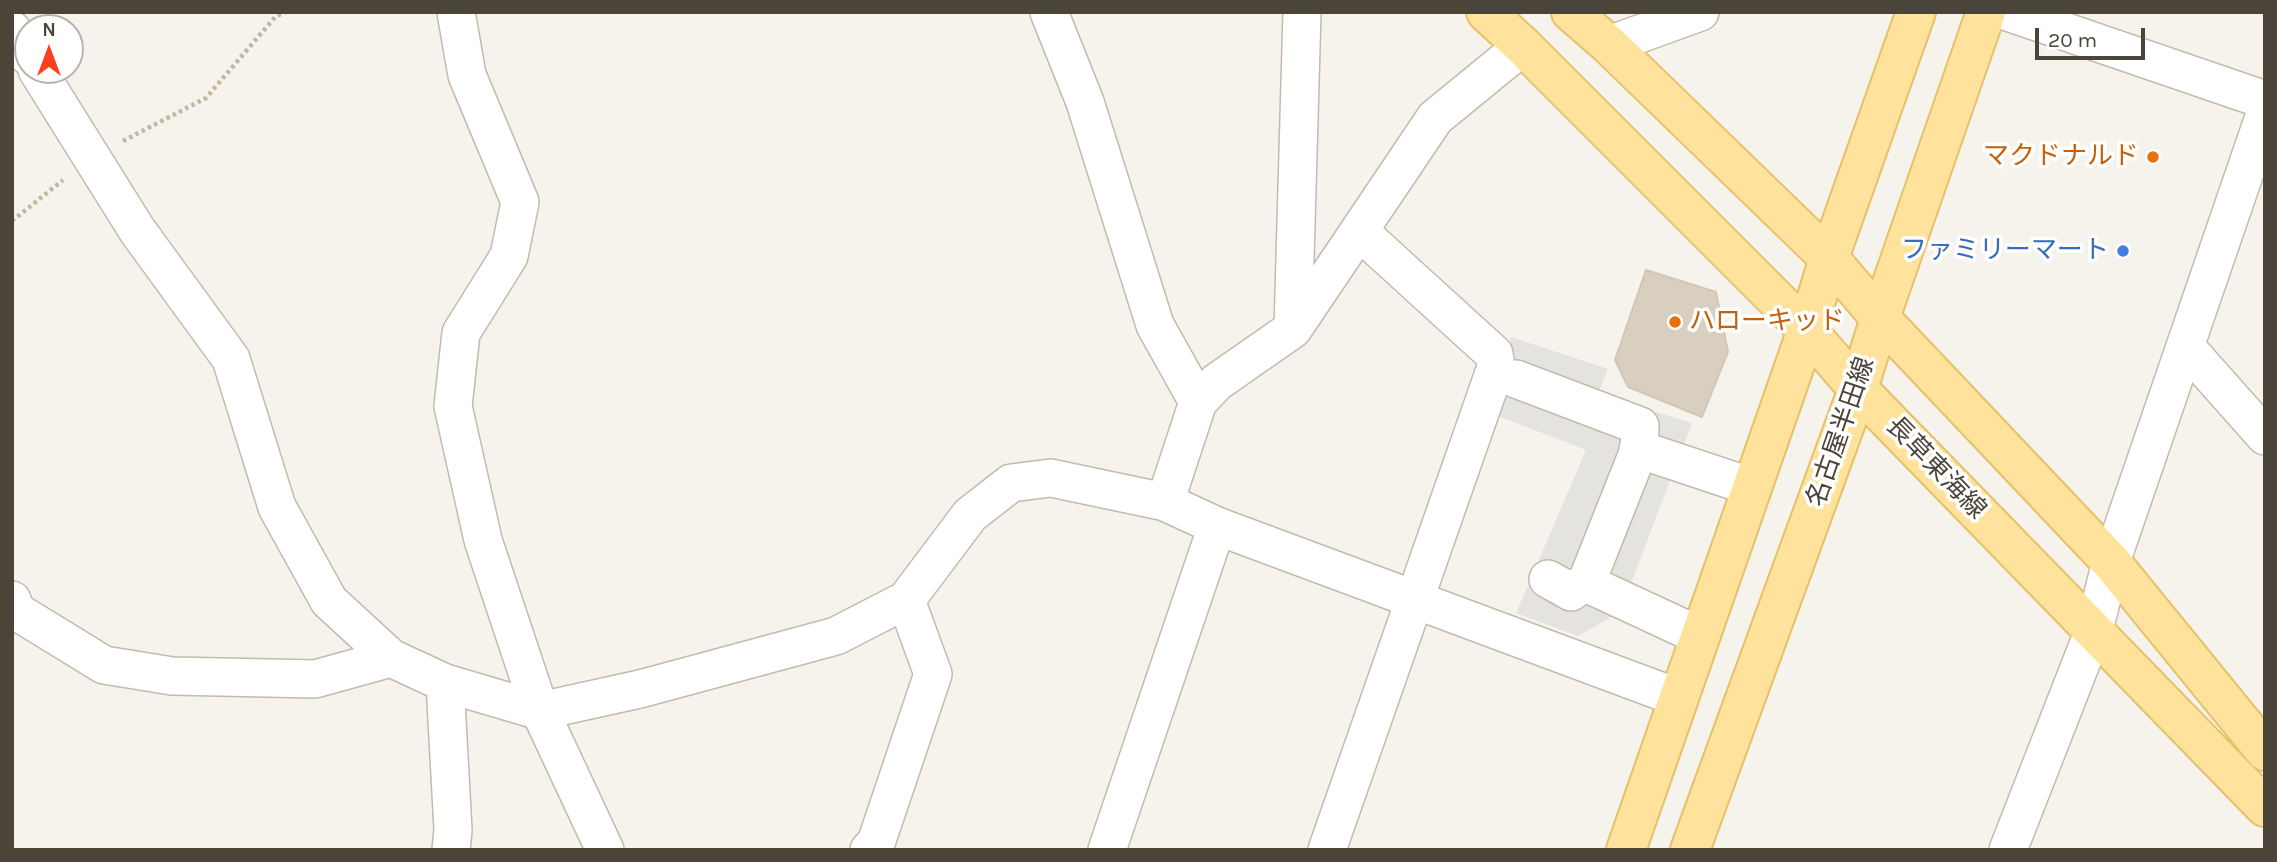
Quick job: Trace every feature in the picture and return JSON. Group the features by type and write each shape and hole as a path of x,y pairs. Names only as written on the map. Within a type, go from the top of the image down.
{"main road":[{"name":"長草東海線","path":"1486,12 1807,330 1858,388 2265,807"},
{"path":"1571,12 1609,45 1829,258 1880,318 2111,562 2265,751"},
{"path":"1626,850 1916,12"},
{"name":"名古屋半田線","path":"1690,850 1858,388 1986,12"}],"street":[{"path":"456,12 467,75 520,202 509,256 461,333 453,406 483,540 540,711 605,850"},
{"path":"1049,12 1085,102 1155,326 1198,402"},
{"path":"1293,328 1302,12"},
{"path":"1609,45 1700,12"},
{"path":"2008,12 2265,100"},
{"path":"1165,502 1198,402 1217,382 1293,328 1435,118 1523,46"},
{"path":"45,84 137,230 231,359 277,507 329,601 391,658 445,684 540,711 640,689 836,636 906,600 970,515 1011,483 1051,478 1165,502 1217,526 1679,698"},
{"path":"2014,846 2094,630 2111,562 2265,114"},
{"path":"1327,850 1496,367 1494,354 1359,231"},
{"path":"2185,346 2265,436"},
{"path":"1516,379 1640,426 1638,449 1587,581 1571,592 1548,579"},
{"path":"1638,449 1752,487"},
{"path":"1107,850 1217,526"},
{"path":"1586,583 1700,636"},
{"path":"12,600 16,611 104,665 172,676 315,679 391,658"},
{"path":"869,850 876,843 933,674 906,600"},
{"path":"445,684 452,850"}],"path":[{"path":"12,221 90,158 205,98 276,16 286,12"}],"shaded area":[{"path":"1511,337 1608,369 1598,394 1692,423 1620,612 1578,636 1516,613 1586,450 1488,412"}],"building":[{"name":"ハローキッド","path":"1646,270 1716,292 1728,352 1702,417 1628,387 1615,360"}],"place":[{"name":"マクドナルド","path":"2153,157"},
{"name":"ファミリーマート","path":"2123,251"},
{"name":"ハローキッド","path":"1675,322"}]}
